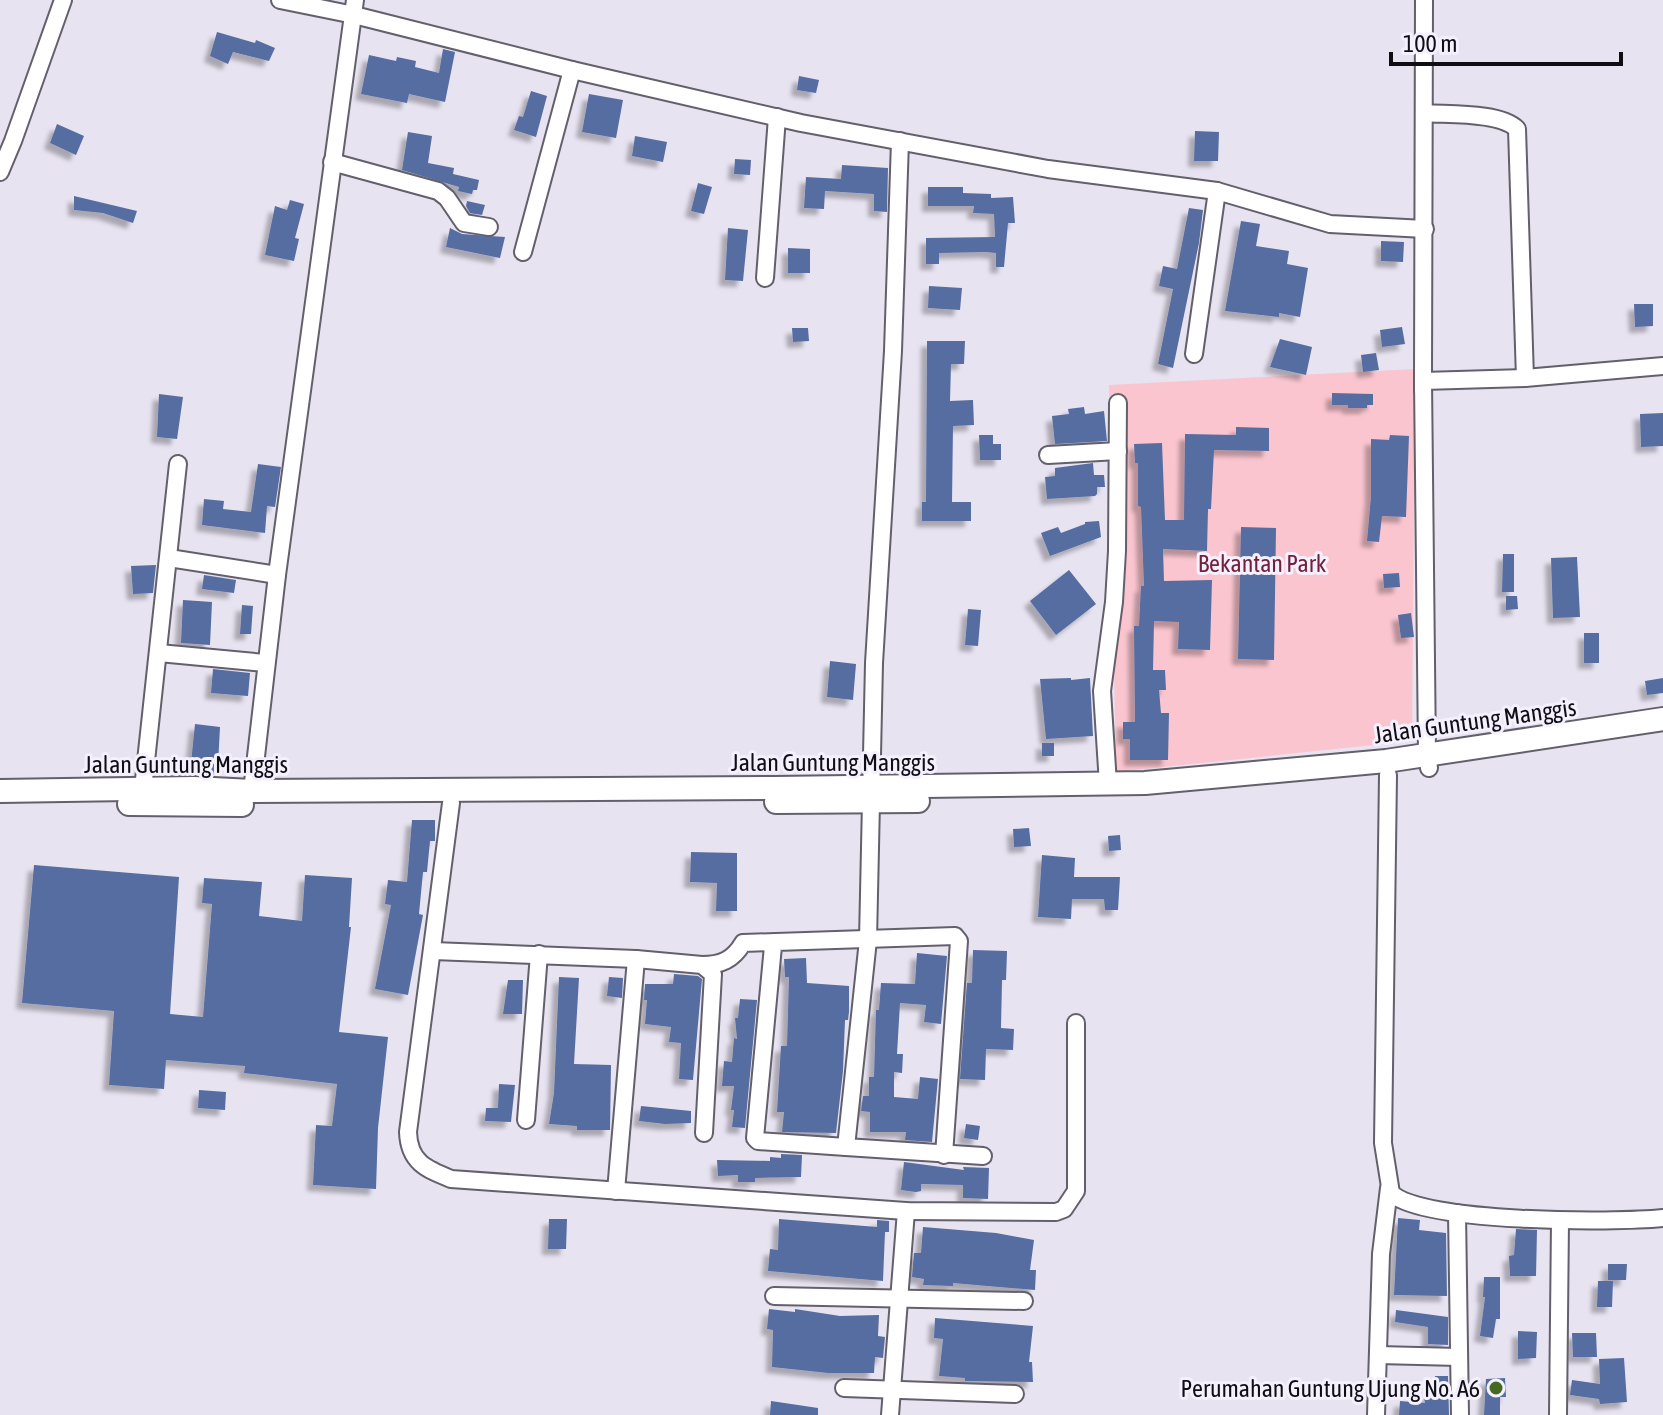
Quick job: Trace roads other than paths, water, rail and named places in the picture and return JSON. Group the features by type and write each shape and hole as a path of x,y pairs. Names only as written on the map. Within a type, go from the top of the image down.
{"street":[{"path":"0,172 63,0"},
{"path":"280,0 355,7 572,70 777,117 1048,169 1217,191 1330,224 1425,229"},
{"path":"1424,0 1426,759"},
{"path":"252,791 265,663 355,7"},
{"path":"523,252 572,70"},
{"path":"1424,113 1498,119 1517,129 1525,378"},
{"path":"765,278 777,117"},
{"path":"846,1147 868,940 874,663 893,351 900,141"},
{"path":"332,162 438,191 447,198 464,223 489,227"},
{"path":"1194,354 1217,191"},
{"path":"1423,381 1525,378 1663,366"},
{"path":"1108,784 1102,691 1114,602 1118,403"},
{"path":"1048,455 1118,451"},
{"path":"143,789 178,464"},
{"path":"169,558 277,575"},
{"path":"159,653 265,663"},
{"name":"Jalan Guntung Manggis","path":"0,791 252,791 451,803 870,794 909,788 1108,784 1176,786 1388,775 1426,759 1663,719"},
{"name":"Jalan Guntung Manggis","path":"0,805 775,788 1082,800 1386,761 1663,733"},
{"path":"1376,1415 1381,1254 1389,1188 1383,1143 1388,775"},
{"path":"451,803 408,1132 409,1148 417,1160 432,1172 451,1179 906,1211 1056,1212 1072,1202 1076,1191 1076,1023"},
{"path":"433,951 636,959 702,965 724,962 743,943 955,936 959,940 944,1155"},
{"path":"776,942 772,947 755,1138 758,1141 983,1156"},
{"path":"526,1120 539,954"},
{"path":"616,1191 636,959"},
{"path":"702,965 713,974 704,1133"},
{"path":"1389,1188 1401,1202 1457,1213 1560,1221 1663,1218"},
{"path":"890,1415 906,1211"},
{"path":"1457,1213 1460,1415"},
{"path":"1558,1415 1560,1221"},
{"path":"774,1296 1024,1301"},
{"path":"1378,1355 1459,1357"},
{"path":"844,1388 1015,1394"}],"place":[{"name":"Perumahan Guntung Ujung No. A6","path":"1496,1388"}],"park label":[{"name":"Bekantan Park","path":"1262,563"}]}
